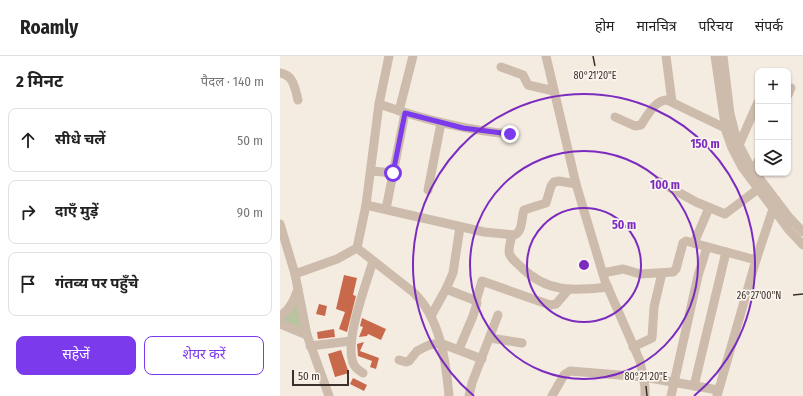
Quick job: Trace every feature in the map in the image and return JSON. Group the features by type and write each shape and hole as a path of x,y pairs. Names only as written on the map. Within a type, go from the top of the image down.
{"street":[{"path":"295,274 337,259 357,248 372,171 379,104 389,56"},
{"path":"386,209 413,56"},
{"path":"546,56 576,184 608,287 640,360 646,387 645,396"},
{"path":"666,56 672,102"},
{"path":"715,56 726,128 732,148 742,167 758,189 789,230 803,245"},
{"path":"723,56 730,114 739,145 754,171 788,216 803,232"},
{"path":"501,67 523,75 528,86 554,91"},
{"path":"280,73 289,77 293,81 298,100"},
{"path":"615,117 638,126 660,101 667,100 726,128"},
{"path":"379,104 441,123 481,131 510,134"},
{"path":"739,145 757,104"},
{"path":"428,190 441,123"},
{"path":"372,171 393,173"},
{"path":"366,205 484,232 517,235 520,231 524,210 546,204 551,186 554,182 559,181 576,184"},
{"path":"658,181 709,208 725,214 758,189"},
{"path":"552,396 564,375 570,371 644,377 694,386 718,393 756,260 774,210 776,200"},
{"path":"694,243 709,208"},
{"path":"280,224 295,274 310,346 329,396"},
{"path":"431,316 446,289 455,265 460,227"},
{"path":"512,235 508,253 511,258 527,274 542,283 569,289 608,287"},
{"path":"603,273 623,270 640,274 675,271 684,242 686,241 756,260"},
{"path":"671,396 698,276 707,247"},
{"path":"357,248 420,298 431,316 440,343 446,367 449,396"},
{"path":"694,386 726,252"},
{"path":"363,372 354,366 352,362 351,340 353,327 373,261"},
{"path":"633,347 652,338 654,307 662,273"},
{"path":"459,349 477,305 476,301 482,281 550,305 556,304 569,289"},
{"path":"280,316 294,301 298,288"},
{"path":"446,289 476,301"},
{"path":"472,394 475,374 498,315"},
{"path":"280,324 307,335"},
{"path":"490,338 522,343"},
{"path":"310,346 351,340"},
{"path":"399,360 406,362 409,361 417,351 430,345 440,343 482,359"}],"green space":[{"path":"297,298 307,332 280,322"}],"building":[{"path":"344,275 357,278 353,295 356,296 347,332 339,329 345,312 336,309"},
{"path":"319,304 327,306 325,316 316,314"},
{"path":"362,318 386,329 381,340 368,334 367,336 359,337 363,327 360,326"},
{"path":"334,329 335,337 318,339 317,332"},
{"path":"364,342 360,351 379,358 376,369 370,367 372,361 358,356 357,344"},
{"path":"341,350 349,373 335,377 328,354"},
{"path":"353,378 367,385 364,391 350,384"}],"route":[{"path":"393,173 405,113 463,128 510,134"}]}
